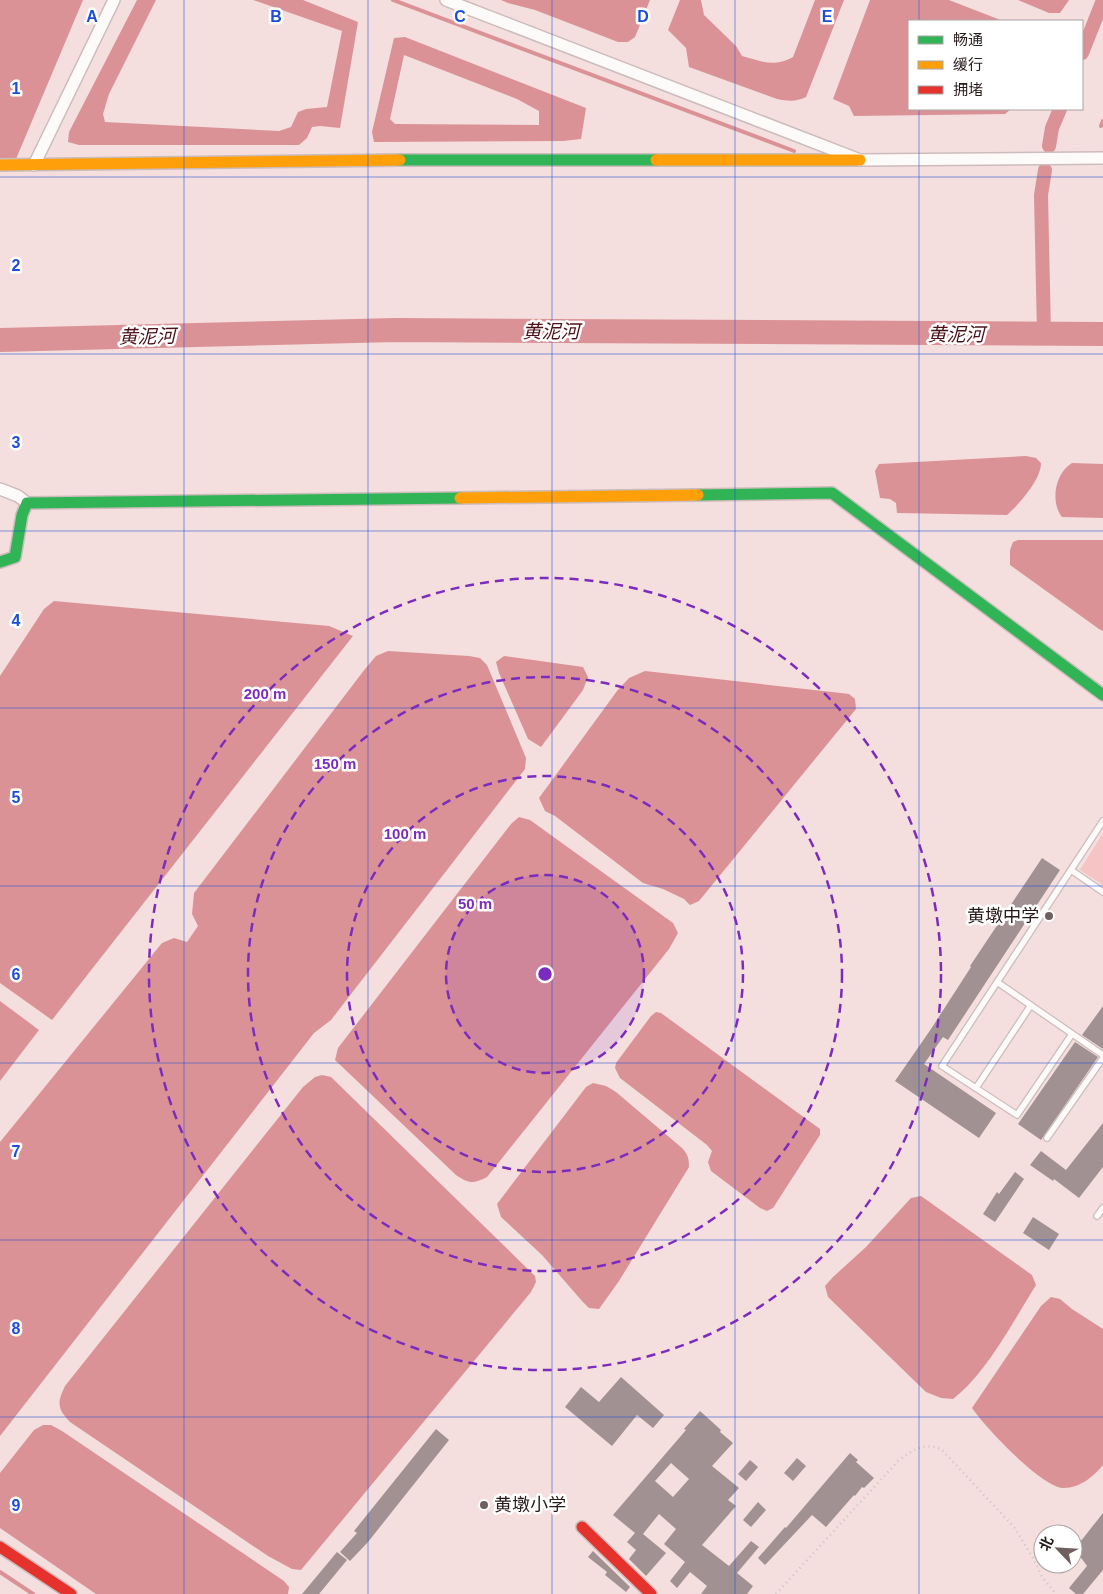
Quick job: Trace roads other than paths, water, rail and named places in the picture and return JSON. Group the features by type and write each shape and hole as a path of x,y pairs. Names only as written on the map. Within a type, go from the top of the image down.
{"street":[{"path":"34,165 114,0"},
{"path":"446,0 860,160"},
{"path":"0,165 441,159 860,160 1103,158"},
{"path":"0,489 18,496 27,503 832,493 1103,695"},
{"path":"0,562 15,557 22,516 27,503"},
{"path":"582,1527 652,1594"},
{"path":"0,1547 71,1594"}],"lane":[{"path":"1072,1034 1016,1115 942,1066 1103,821"},
{"path":"1071,870 1103,892"},
{"path":"997,982 1103,1057 1047,1138"},
{"path":"976,1088 1031,1005"},
{"path":"1097,1216 1103,1208"}],"waterway":[{"path":"393,0 794,151"},
{"path":"1083,50 1103,0"},
{"path":"1049,146 1052,128 1060,110"},
{"path":"1101,126 1103,121"},
{"path":"1044,334 1041,195 1045,170"},
{"name":"黄泥河","path":"0,340 396,330 1103,334"},
{"path":"0,1572 33,1594"}],"place":[{"name":"黄墩中学","path":"1049,916"},
{"name":"黄墩小学","path":"484,1505"}]}
